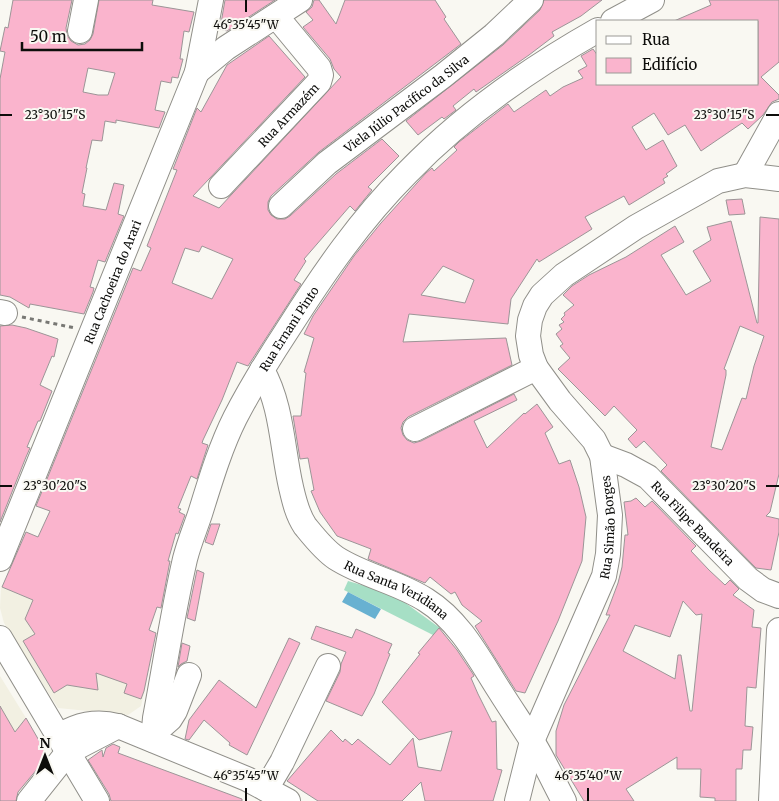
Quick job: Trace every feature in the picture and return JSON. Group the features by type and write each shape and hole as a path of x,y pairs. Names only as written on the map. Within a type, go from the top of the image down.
{"street":[{"path":"80,31 86,0"},
{"name":"Rua Cachoeira do Arari","path":"0,560 197,72 211,0"},
{"path":"197,72 226,48 300,0"},
{"name":"Viela Júlio Pacífico da Silva","path":"281,206 327,163 443,76 494,35 531,0"},
{"path":"615,20 651,0"},
{"name":"Rua Armazém","path":"221,186 319,82 321,75 319,68 276,16"},
{"name":"Rua Ernani Pinto","path":"154,736 155,718 186,557 213,474 235,419 262,370 317,283 373,210 407,173 444,137 489,100 596,31"},
{"path":"745,175 779,114"},
{"name":"Rua Simão Borges","path":"517,801 532,741 600,585 607,564 610,515 602,456 594,440 560,401 536,368 528,336 534,306 542,295 564,275 644,223 718,181 745,175 779,179"},
{"path":"415,429 536,368"},
{"name":"Rua Santa Veridiana","path":"262,370 268,381 276,406 291,487 304,523 323,547 336,558 406,589 426,600 448,616 468,639 532,741 564,801"},
{"name":"Rua Filipe Bandeira","path":"602,456 626,465 648,477 748,579 763,590 779,596"},
{"path":"770,801 779,630"},
{"path":"0,638 97,801"},
{"path":"266,789 282,762 328,666"},
{"path":"154,736 175,711 189,675"},
{"path":"28,801 74,727 97,722 154,736 247,778 288,801"}],"path":[{"path":"3,312 93,331"}],"shaded area":[{"path":"1,587 81,619 100,664 147,681 141,706 128,715 58,708 4,623 0,608"},
{"path":"0,676 26,718 0,752"}],"green space":[{"path":"348,581 393,594 440,628 433,635 344,590"}],"water":[{"path":"348,592 381,609 375,619 342,602"}],"building":[{"path":"13,0 72,0 66,28 67,35 71,41 78,45 85,44 93,34 99,0 153,0 152,5 194,12 189,32 184,31 180,59 183,59 178,78 172,77 171,83 161,81 155,110 165,112 159,128 116,120 116,123 105,121 102,141 92,140 82,193 85,194 83,206 106,210 114,183 124,185 118,214 124,216 105,262 98,260 90,287 94,288 93,292 84,314 30,304 29,308 10,297 0,295 0,79 5,52 0,51 5,27 8,28","holes":["88,68 115,73 108,95 83,92"]},
{"path":"225,0 275,0 227,31 220,29"},
{"path":"314,0 319,0 336,24 345,0 435,0 446,17 444,19 461,44 319,152 271,196 268,202 268,210 271,215 277,219 285,219 336,174 382,139 399,156 368,187 372,190 355,211 350,206 304,259 306,261 294,280 301,284 248,366 237,362 203,440 202,443 208,445 197,479 191,476 178,508 181,509 179,512 185,515 178,534 176,533 168,561 170,561 161,608 157,607 149,630 156,633 141,699 124,693 127,684 96,673 98,690 67,685 54,693 23,641 35,634 25,619 33,600 2,587 26,532 38,537 50,511 36,506 133,268 141,271 151,248 147,246 177,170 173,169 197,108 201,112 227,65 269,36 305,77 193,196 219,208 341,77 334,69 330,59 303,27 313,20 306,12 312,7","holes":["202,246 233,259 212,299 172,283 185,248 199,252"]},
{"path":"544,0 602,0 581,16 552,32 554,36 476,92 474,89 453,106 456,110 444,119 442,117 418,135 406,121 503,45 540,10"},
{"path":"709,0 779,0 779,62 761,77 779,95 779,99 772,102 763,115 748,129 742,123 701,151 685,125 668,135 654,113 632,127 646,150 663,140 677,166 666,174 668,176 663,179 665,183 629,205 624,196 585,217 592,229 539,262 537,259 511,299 508,324 409,314 403,342 506,338 512,365 408,417 403,422 401,428 407,440 414,443 421,441 514,394 517,400 474,421 487,448 524,413 537,404 553,427 545,433 559,464 570,460 579,487 586,517 582,561 558,621 525,693 516,691 475,626 482,621 462,605 455,592 451,594 430,577 425,583 368,559 371,549 337,536 320,512 311,491 314,490 308,458 300,459 293,416 301,416 306,373 304,372 314,338 304,334 313,316 354,256 426,173 432,168 434,171 457,150 454,147 459,142 508,104 514,112 546,90 550,96 563,87 583,78 578,71 587,66 581,56 593,49 596,53 596,85 759,85 759,20 676,20 711,5","holes":["443,266 474,280 465,303 421,295"]},
{"path":"742,199 745,214 729,215 726,200"},
{"path":"760,217 779,219 779,474 770,512 766,516 779,519 779,532 771,570 756,568 661,471 667,465 644,441 636,448 628,439 637,430 614,406 605,416 558,369 570,358 560,346 563,344 556,334 562,329 559,325 564,322 561,319 565,315 564,313 574,305 563,295 572,286 589,275 626,257 675,226 684,242 661,255 686,295 711,281 693,251 711,240 707,227 731,221 758,323","holes":["740,326 764,336 746,399 742,398 722,450 711,447 726,375 726,370 724,369"]},
{"path":"12,325 58,339 54,357 52,356 40,385 52,391 27,447 30,448 0,522 0,326"},
{"path":"636,498 645,507 652,501 696,546 691,551 709,570 725,585 730,580 739,589 733,595 754,610 752,627 761,628 756,688 747,687 745,726 753,727 751,750 743,750 742,769 736,769 736,801 715,801 715,798 700,797 701,769 677,769 677,757 626,789 634,801 584,801 556,755 556,731 564,705 610,615 606,615 618,583 622,567 625,535 628,535 624,502","holes":["683,601 696,615 702,614 692,711 690,711 681,655 678,655 675,679 623,651 635,625 670,637"]},
{"path":"211,524 220,524 213,545 205,542"},
{"path":"197,570 204,573 195,621 187,618"},
{"path":"316,626 352,638 356,629 392,644 388,653 390,654 374,694 362,716 326,701 340,672 346,652 311,639"},
{"path":"439,628 473,674 474,676 471,678 478,694 492,722 496,721 497,769 502,770 493,801 425,801 421,782 402,801 318,801 287,781 331,730 343,742 345,739 352,745 358,739 390,765 413,738 418,767 441,771 452,731 419,740 382,702"},
{"path":"289,638 300,643 247,755 229,745 230,743 204,720 189,740 185,739 189,720 219,680 256,708"},
{"path":"182,643 190,646 187,661 178,667"},
{"path":"0,706 15,732 26,718 48,756 18,792 16,801 0,801"},
{"path":"113,744 120,747 118,753 242,799 242,801 111,801 109,794 88,760 102,750 103,757 106,748"}]}
